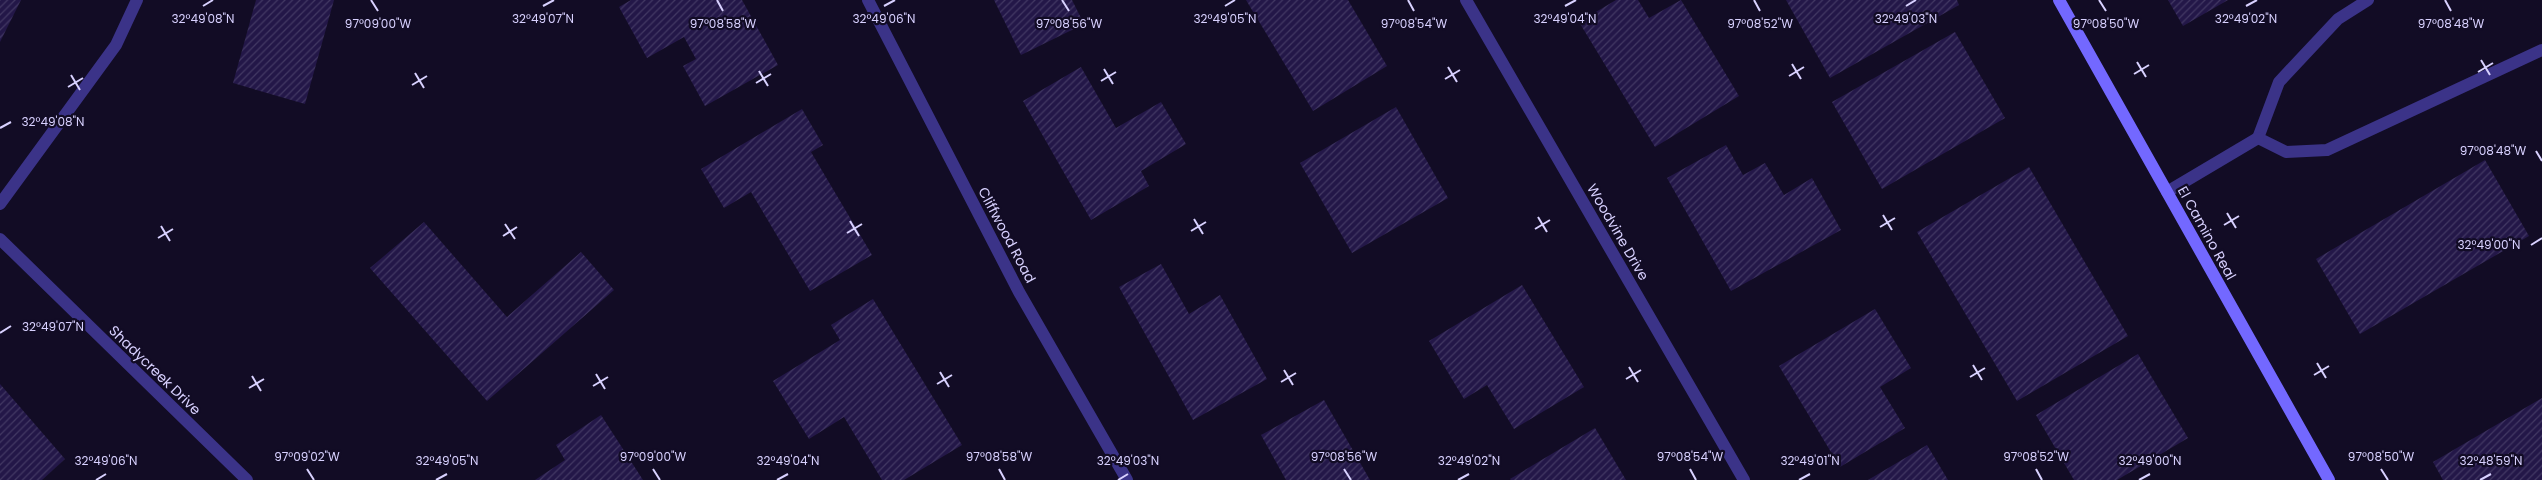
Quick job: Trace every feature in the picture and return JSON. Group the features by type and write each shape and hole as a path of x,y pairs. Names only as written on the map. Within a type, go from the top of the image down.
{"street":[{"path":"0,204 116,45 137,0"},
{"name":"Cliffwood Road","path":"868,0 1019,292 1127,480"},
{"name":"Woodvine Drive","path":"1466,0 1744,480"},
{"name":"El Camino Real","path":"2059,0 2329,480"},
{"path":"2167,192 2258,138 2279,82 2338,19 2368,0"},
{"path":"2258,138 2286,152 2327,150 2542,50"},
{"name":"Shadycreek Drive","path":"0,239 247,480"}],"building":[{"path":"0,0 21,0 0,42"},
{"path":"256,0 334,0 305,104 233,83"},
{"path":"631,0 742,0 778,65 705,106 683,66 696,59 684,37 647,58 619,7"},
{"path":"994,0 1072,0 1084,24 1021,55"},
{"path":"1246,0 1348,0 1387,66 1313,111"},
{"path":"1616,0 1638,0 1649,18 1681,0 1739,96 1655,147 1579,22"},
{"path":"1786,0 1957,0 1959,5 1830,78"},
{"path":"2168,0 2228,0 2183,26"},
{"path":"1955,32 2005,118 1882,189 1832,102"},
{"path":"1081,67 1116,128 1161,102 1186,144 1141,171 1149,186 1091,220 1023,101"},
{"path":"1396,107 1448,198 1352,253 1300,163"},
{"path":"802,109 823,145 811,152 872,255 810,291 751,192 724,208 701,169"},
{"path":"1726,145 1743,175 1765,163 1784,195 1812,178 1841,230 1731,291 1667,178"},
{"path":"2485,160 2529,236 2360,334 2316,259"},
{"path":"2029,167 2128,336 2017,401 1917,232"},
{"path":"424,222 507,317 581,252 614,290 487,401 370,268"},
{"path":"1161,264 1189,314 1220,295 1267,379 1193,420 1119,287"},
{"path":"1522,285 1584,387 1514,429 1487,385 1464,399 1429,341"},
{"path":"873,299 962,445 904,480 882,480 844,417 809,439 773,381 840,340 831,325"},
{"path":"1875,309 1911,368 1880,387 1905,428 1840,467 1779,366"},
{"path":"2138,354 2188,438 2117,480 2074,480 2036,415"},
{"path":"0,384 65,459 42,480 0,480"},
{"path":"2542,398 2542,480 2443,480 2433,462"},
{"path":"1324,400 1370,480 1286,480 1261,435"},
{"path":"601,415 643,480 535,480 565,460 556,445"},
{"path":"1595,428 1626,480 1510,479"},
{"path":"1927,445 1948,480 1868,480"}]}
